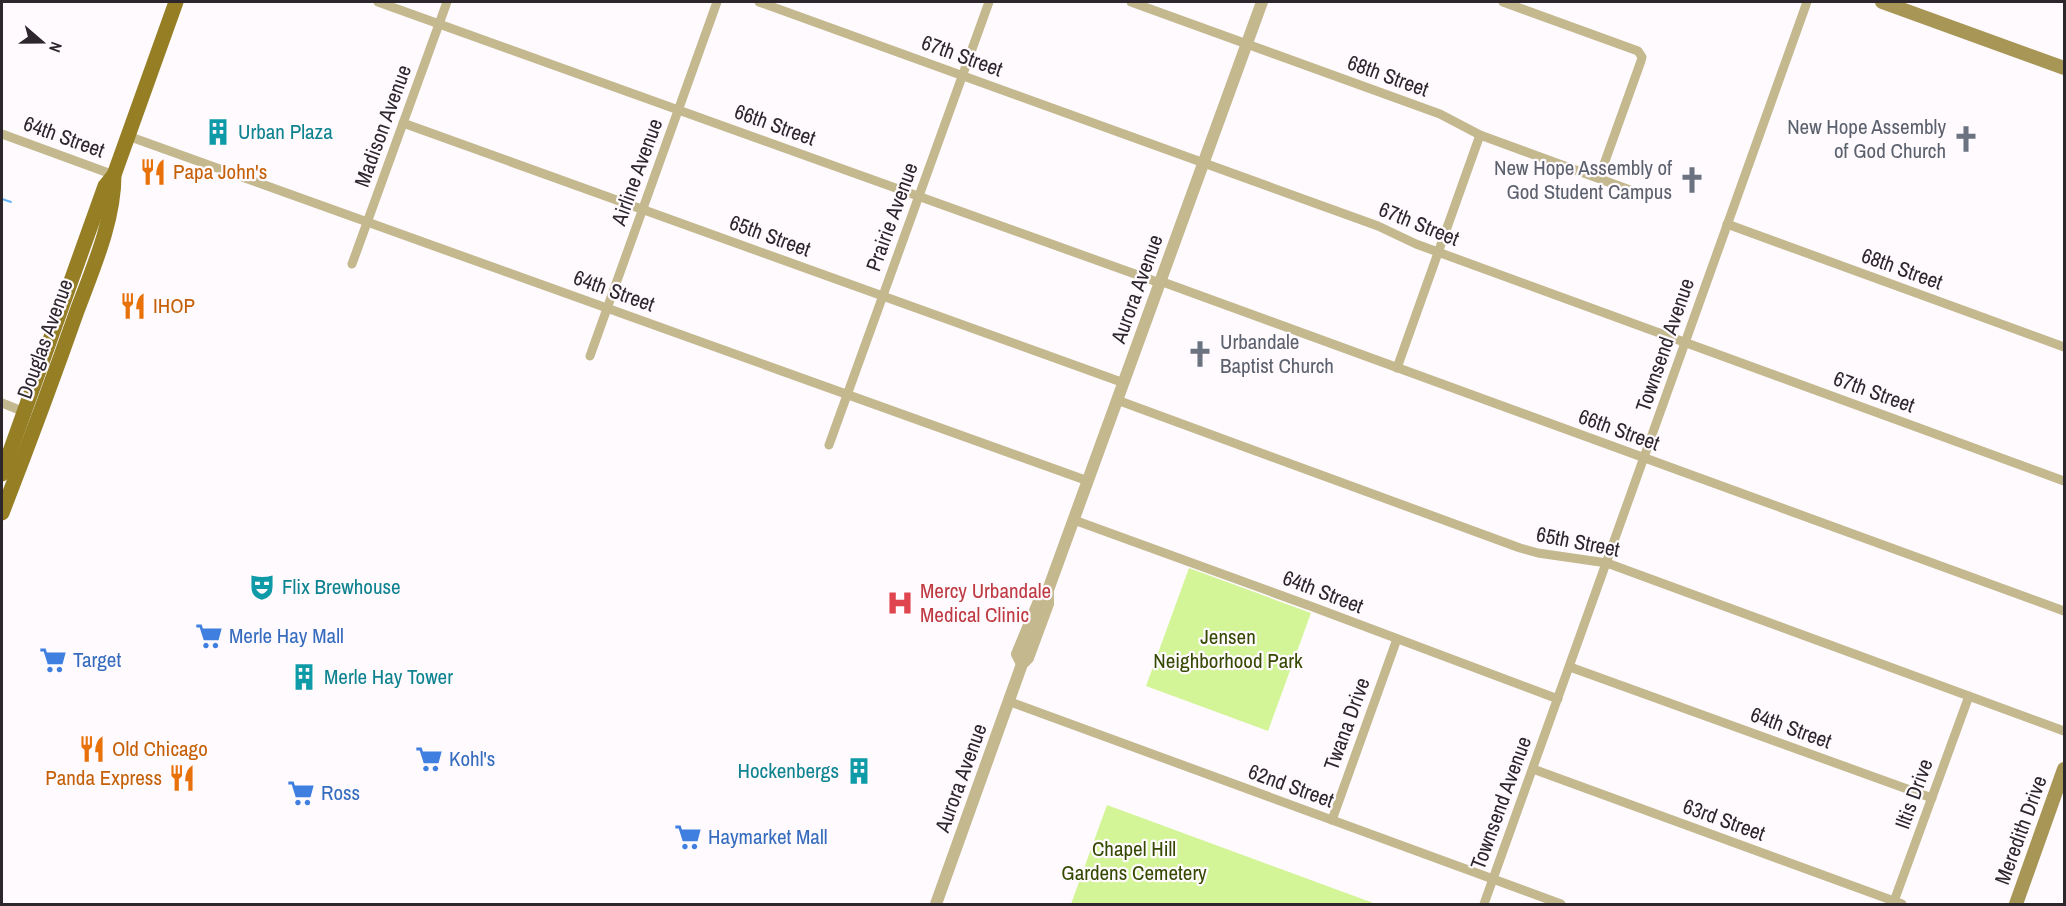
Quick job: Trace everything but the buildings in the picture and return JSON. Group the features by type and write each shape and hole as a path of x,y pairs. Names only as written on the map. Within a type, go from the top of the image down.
{"main road":[{"name":"Douglas Avenue","path":"2,474 105,186 114,175 176,2"},
{"path":"1882,2 2064,68"},
{"name":"Douglas Avenue","path":"2,513 99,249 114,192 114,175"},
{"name":"Meredith Drive","path":"2016,904 2064,769"}],"street":[{"name":"66th Street","path":"378,2 1160,282 2064,611"},
{"name":"Madison Avenue","path":"352,264 447,2"},
{"name":"Airline Avenue","path":"590,356 717,2"},
{"name":"67th Street","path":"759,2 1204,162 1378,226 1438,252 2064,481"},
{"name":"Prairie Avenue","path":"830,445 989,2"},
{"name":"68th Street","path":"1131,2 1440,114 1480,135 1630,190"},
{"name":"Aurora Avenue","path":"936,904 1022,664 1017,654 1039,601 1048,590 1262,2"},
{"path":"1503,2 1641,54 1641,60 1599,178"},
{"name":"Townsend Avenue","path":"1484,904 1807,2"},
{"name":"65th Street","path":"403,123 1124,383"},
{"name":"64th Street","path":"2,134 114,175"},
{"path":"1397,368 1480,135"},
{"name":"64th Street","path":"128,136 1088,482"},
{"name":"68th Street","path":"1727,224 2064,347"},
{"name":"65th Street","path":"1117,400 1538,554 1607,563 2064,731"},
{"path":"2,404 39,417"},
{"name":"64th Street","path":"1074,520 1558,699"},
{"name":"Twana Drive","path":"1332,820 1397,639"},
{"name":"64th Street","path":"1570,667 1932,798"},
{"name":"Iltis Drive","path":"1897,904 1969,696"},
{"name":"62nd Street","path":"1008,701 1561,904"},
{"name":"63rd Street","path":"1533,770 1897,904"}],"green space":[{"name":"Jensen Neighborhood Park","path":"1189,568 1311,613 1268,731 1146,686"},
{"name":"Chapel Hill Gardens Cemetery","path":"1107,805 1376,904 1071,904"}],"waterway":[{"path":"2,199 11,202"}],"place":[{"name":"Urban Plaza","path":"218,132"},
{"name":"New Hope Assembly of God Church","path":"1966,139"},
{"name":"Papa John's","path":"153,172"},
{"name":"New Hope Assembly of God Student Campus","path":"1692,180"},
{"name":"IHOP","path":"133,306"},
{"name":"Urbandale Baptist Church","path":"1200,354"},
{"name":"Flix Brewhouse","path":"262,587"},
{"name":"Mercy Urbandale Medical Clinic","path":"900,603"},
{"name":"Merle Hay Mall","path":"209,636"},
{"name":"Target","path":"53,660"},
{"name":"Merle Hay Tower","path":"304,677"},
{"name":"Old Chicago","path":"92,749"},
{"name":"Kohl's","path":"429,759"},
{"name":"Hockenbergs","path":"859,771"},
{"name":"Panda Express","path":"182,778"},
{"name":"Ross","path":"301,793"},
{"name":"Haymarket Mall","path":"688,837"}]}
